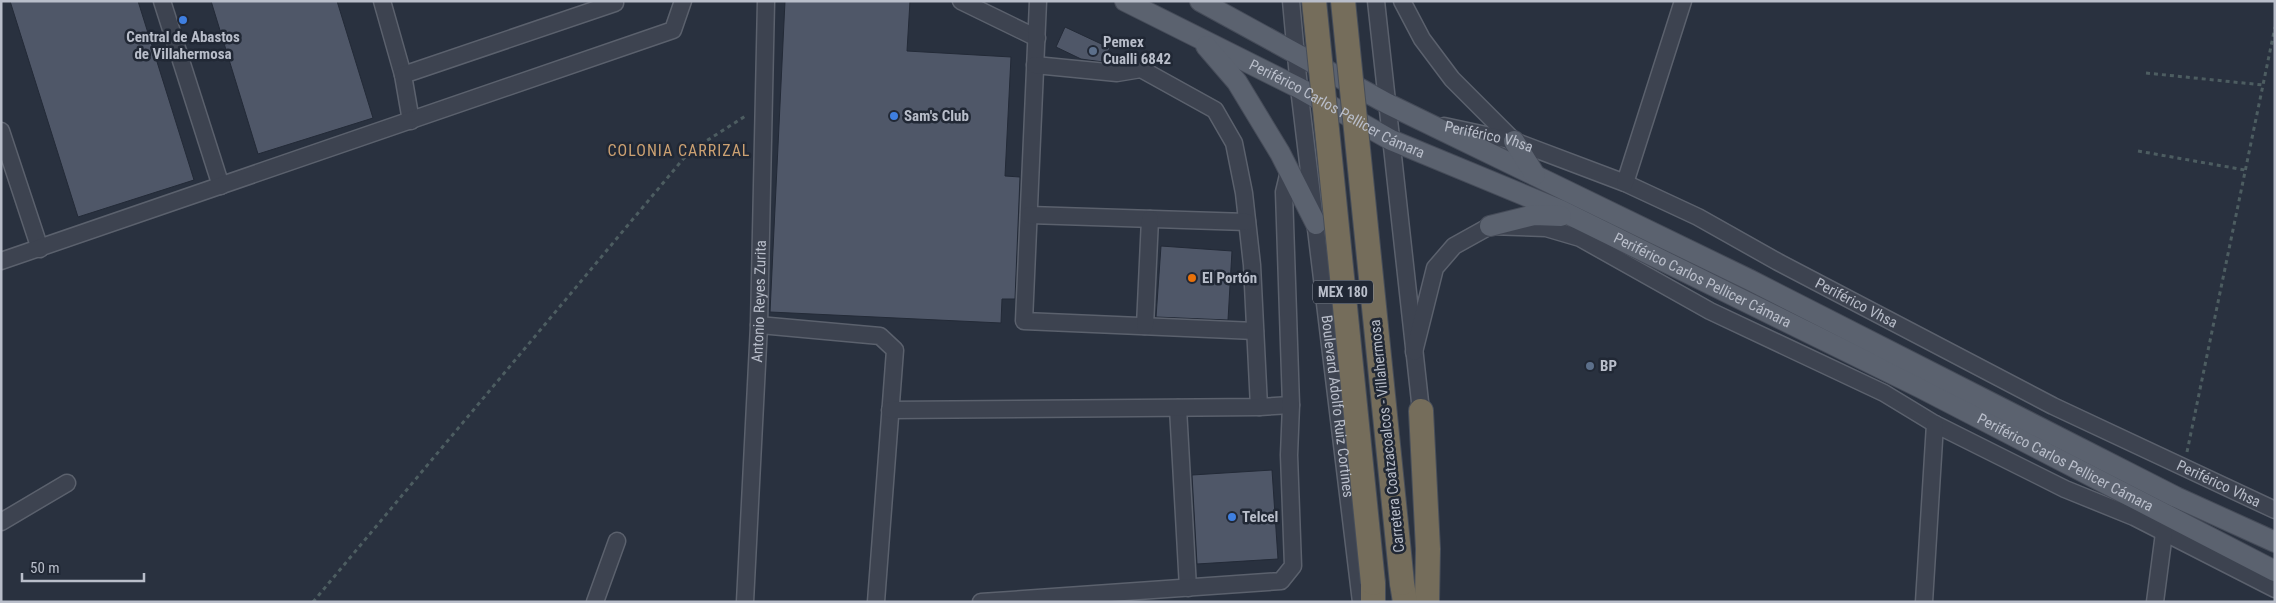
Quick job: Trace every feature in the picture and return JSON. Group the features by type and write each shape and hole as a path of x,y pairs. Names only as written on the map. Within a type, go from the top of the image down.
{"highway":[{"name":"Carretera Coatzacoalcos - Villahermosa","path":"1314,1 1369,595"},
{"name":"Carretera Coatzacoalcos - Villahermosa","path":"1343,1 1404,592"},
{"path":"1421,411 1428,549 1427,602"}],"main road":[{"name":"Periférico Carlos Pellicer Cámara","path":"1125,1 1299,88 1391,140 1574,217 1921,388 2275,571"},
{"name":"Periférico Carlos Pellicer Cámara","path":"1200,1 1388,104 1429,122 1750,280 2176,497 2275,542"},
{"path":"1200,39 1238,82 1289,171 1316,224"},
{"path":"1514,141 1534,175"},
{"path":"1490,226 1534,215 1574,217"}],"street":[{"path":"162,1 221,186"},
{"path":"382,1 403,75 411,120"},
{"path":"1,261 673,30 682,1"},
{"name":"Antonio Reyes Zurita","path":"745,602 759,325 766,1"},
{"path":"961,1 1037,38"},
{"path":"1038,1 1024,321 1255,331"},
{"name":"Boulevard Adolfo Ruiz Cortines","path":"1291,1 1299,88 1316,224 1369,595"},
{"path":"1376,1 1421,411 1439,602"},
{"path":"1402,1 1422,39 1452,79 1514,141"},
{"path":"1625,183 1683,1"},
{"path":"403,75 616,2"},
{"path":"1035,65 1117,73 1141,69 1215,110 1234,143 1244,194 1259,407"},
{"name":"Periférico Vhsa","path":"1429,122 1514,141 1625,183 1698,217 1778,262 2053,406 2275,510"},
{"path":"1,131 40,249"},
{"path":"981,602 1281,581 1293,566 1289,455 1291,405 1284,192 1289,171"},
{"path":"1029,215 1247,222"},
{"path":"1145,326 1150,219"},
{"path":"1414,352 1435,268 1454,246 1490,226 1546,228 1580,238 1710,310 1884,393 1935,424 2065,489 2134,517 2275,589"},
{"path":"759,325 880,336 895,350 876,602"},
{"path":"890,410 1259,407 1291,405"},
{"path":"1178,408 1188,588"},
{"path":"1924,602 1935,424"},
{"path":"1,522 66,483"},
{"path":"2154,602 2164,533"},
{"path":"595,602 617,541"}],"path":[{"path":"2184,467 2275,27"},
{"path":"2146,73 2263,85"},
{"path":"314,602 689,152 765,104"},
{"path":"2138,151 2245,170"}],"building":[{"path":"10,1 138,1 194,180 78,217"},
{"path":"211,1 337,1 373,118 258,154"},
{"name":"Sam's Club","path":"785,1 910,1 907,51 1011,57 1005,176 1020,177 1015,299 1002,299 1001,323 770,312"},
{"path":"1065,27 1110,48 1103,62 1081,59 1056,47"},
{"path":"1161,246 1232,251 1228,320 1156,317"},
{"name":"Telcel","path":"1272,470 1278,559 1197,564 1192,475"}],"place":[{"name":"Central de Abastos de Villahermosa","path":"183,20"},
{"name":"Pemex Cualli 6842","path":"1093,51"},
{"name":"Sam's Club","path":"894,116"},
{"name":"El Portón","path":"1192,278"},
{"name":"BP","path":"1590,366"},
{"name":"Telcel","path":"1232,517"}],"district":[{"name":"COLONIA CARRIZAL","path":"679,150"}]}
